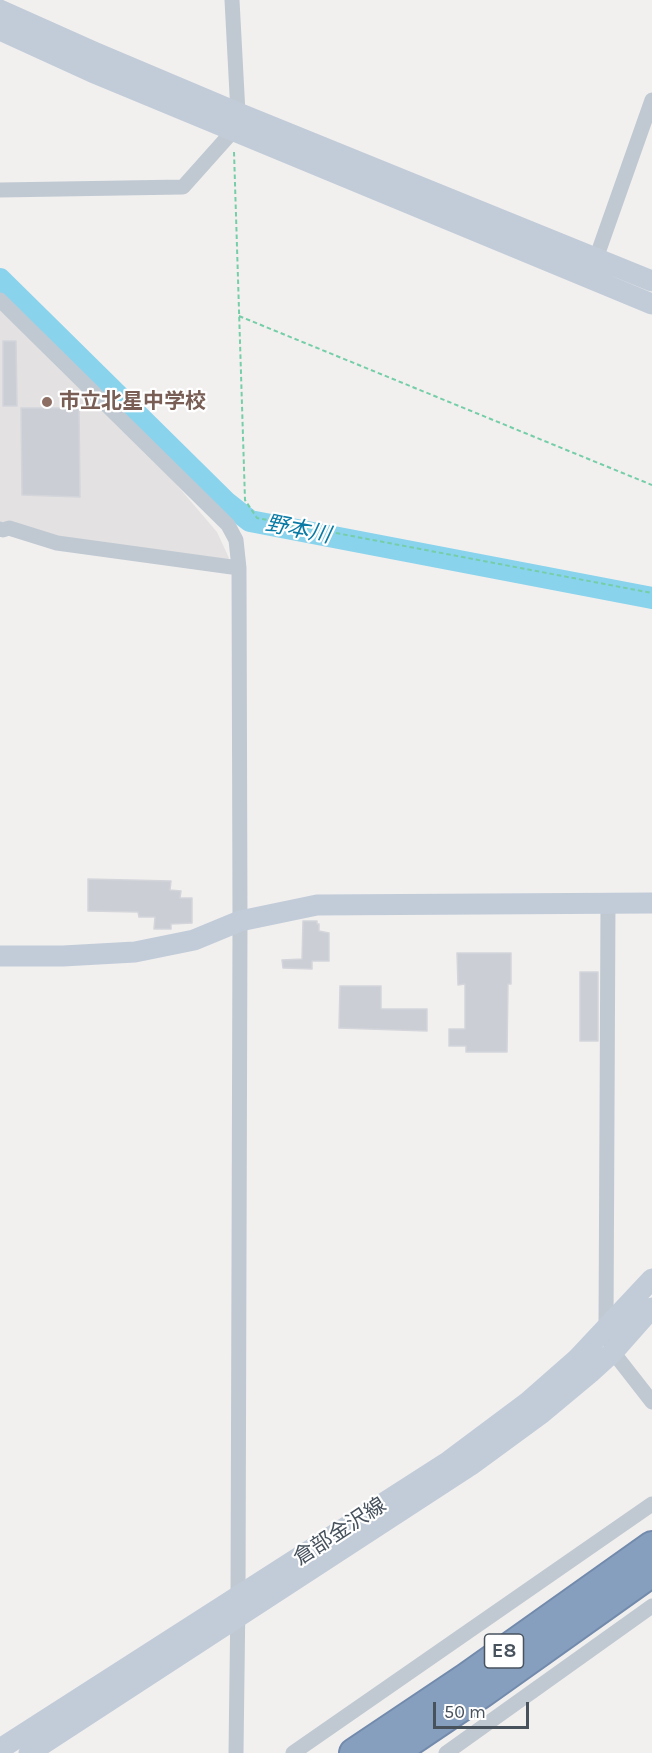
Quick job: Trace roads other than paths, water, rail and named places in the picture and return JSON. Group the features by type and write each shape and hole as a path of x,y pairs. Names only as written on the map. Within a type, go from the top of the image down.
{"highway":[{"name":"E8","path":"354,1753 466,1678 652,1546"},
{"name":"E8","path":"393,1753 482,1693 652,1572"}],"street":[{"path":"0,190 183,187 236,122 232,0"},
{"path":"0,10 94,52 236,122 588,278 652,304"},
{"path":"0,30 92,72 236,122 597,258 652,281"},
{"path":"588,278 652,100"},
{"path":"0,300 228,525 236,540 239,568 240,921 236,1753"},
{"path":"0,530 9,528 57,543 239,568"},
{"path":"608,903 606,1327 613,1352 652,1402"},
{"path":"0,956 63,956 135,952 194,940 240,921 317,905 652,903"},
{"name":"倉部金沢線","path":"0,1749 449,1461 528,1402 577,1359 652,1279"},
{"name":"倉部金沢線","path":"29,1753 471,1465 542,1413 613,1352 652,1308"},
{"path":"293,1753 652,1504"},
{"path":"446,1753 652,1606"}],"waterway":[{"name":"野本川","path":"0,279 227,503 250,521 652,598"}],"place":[{"name":"市立北星中学校","path":"47,402"}]}
